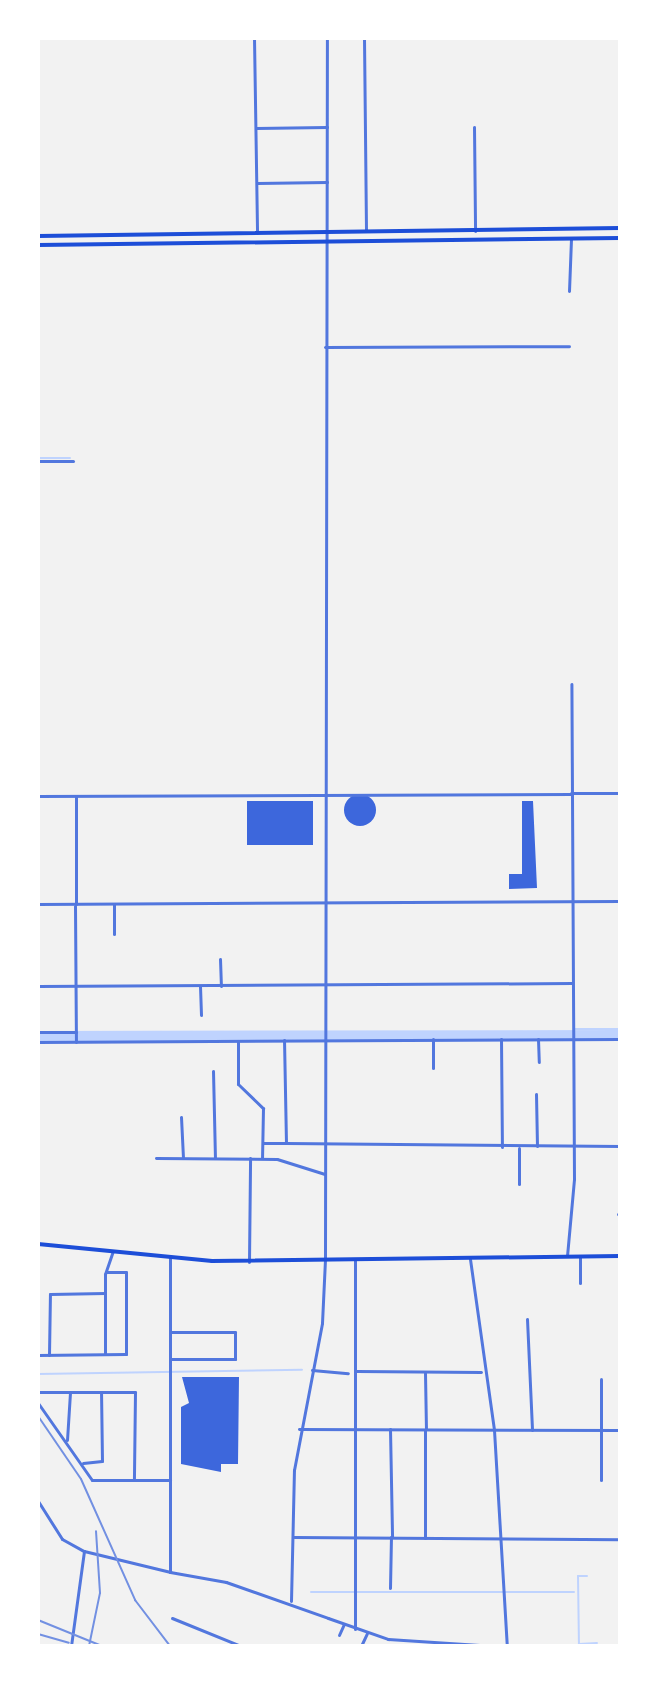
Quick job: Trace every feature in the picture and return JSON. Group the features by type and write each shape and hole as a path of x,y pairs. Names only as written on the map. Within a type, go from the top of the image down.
{"main road":[{"path":"38,236 620,228"},
{"path":"38,245 620,238"},
{"path":"38,1244 170,1258 249,1262 620,1256"}],"street":[{"path":"254,38 257,233"},
{"path":"291,1601 299,1429 312,1370 325,1259 327,38"},
{"path":"364,38 366,233"},
{"path":"256,128 327,127"},
{"path":"474,127 475,231"},
{"path":"257,183 327,182"},
{"path":"569,291 571,238"},
{"path":"325,347 569,346"},
{"path":"38,461 73,461"},
{"path":"567,1257 573,1145 571,684"},
{"path":"38,796 620,793"},
{"path":"76,796 76,1041"},
{"path":"38,904 620,901"},
{"path":"114,904 114,934"},
{"path":"220,959 221,986"},
{"path":"38,986 572,983"},
{"path":"200,985 201,1015"},
{"path":"38,1032 76,1033"},
{"path":"433,1039 433,1068"},
{"path":"501,1039 502,1147"},
{"path":"538,1039 539,1062"},
{"path":"38,1042 620,1039"},
{"path":"284,1040 286,1143"},
{"path":"238,1041 238,1084 263,1108 262,1158"},
{"path":"213,1071 215,1158"},
{"path":"536,1094 537,1146"},
{"path":"181,1117 183,1158"},
{"path":"263,1143 324,1146 620,1146"},
{"path":"519,1146 519,1184"},
{"path":"156,1158 262,1158 325,1174"},
{"path":"249,1262 250,1158"},
{"path":"105,1355 105,1293 113,1251"},
{"path":"580,1257 580,1283"},
{"path":"170,1258 170,1572"},
{"path":"355,1259 355,1629"},
{"path":"470,1259 481,1372 494,1430 507,1646"},
{"path":"38,1355 126,1354 126,1272 107,1272"},
{"path":"49,1355 50,1294 105,1293"},
{"path":"527,1319 532,1430"},
{"path":"171,1332 235,1332 235,1359 171,1359"},
{"path":"312,1370 348,1373"},
{"path":"356,1371 481,1372"},
{"path":"425,1372 425,1538"},
{"path":"601,1379 601,1480"},
{"path":"38,1392 135,1392 134,1480"},
{"path":"66,1441 70,1392"},
{"path":"82,1463 102,1461 101,1392"},
{"path":"38,1403 92,1480 171,1480"},
{"path":"299,1429 620,1430"},
{"path":"390,1429 390,1588"},
{"path":"38,1501 62,1539 84,1551 226,1582 291,1601 355,1629 388,1639 495,1646"},
{"path":"294,1537 620,1539"},
{"path":"71,1646 84,1551"},
{"path":"172,1618 241,1646"},
{"path":"339,1635 344,1624"},
{"path":"361,1646 367,1633"},
{"path":"388,1639 388,1646"},
{"path":"535,1646 553,1646"}],"building":[{"path":"360,794 371,799 376,810 371,821 360,826 349,821 344,810 349,799"},
{"path":"247,801 313,801 313,845 247,845"},
{"path":"522,801 533,801 537,888 509,889 509,874 522,874"},
{"path":"182,1377 239,1377 238,1464 221,1464 221,1472 181,1464 181,1407 189,1403"}],"waterway":[{"path":"38,458 70,458"},
{"path":"575,1029 620,1029"},
{"path":"38,1036 620,1035"},
{"path":"38,1374 302,1370"},
{"path":"587,1576 578,1576 579,1644 597,1643"},
{"path":"311,1592 574,1592"}],"railway":[{"path":"38,1416 81,1479 135,1600 170,1646"},
{"path":"89,1646 100,1593 96,1531"},
{"path":"38,1620 102,1646"},
{"path":"38,1634 69,1643"}]}
